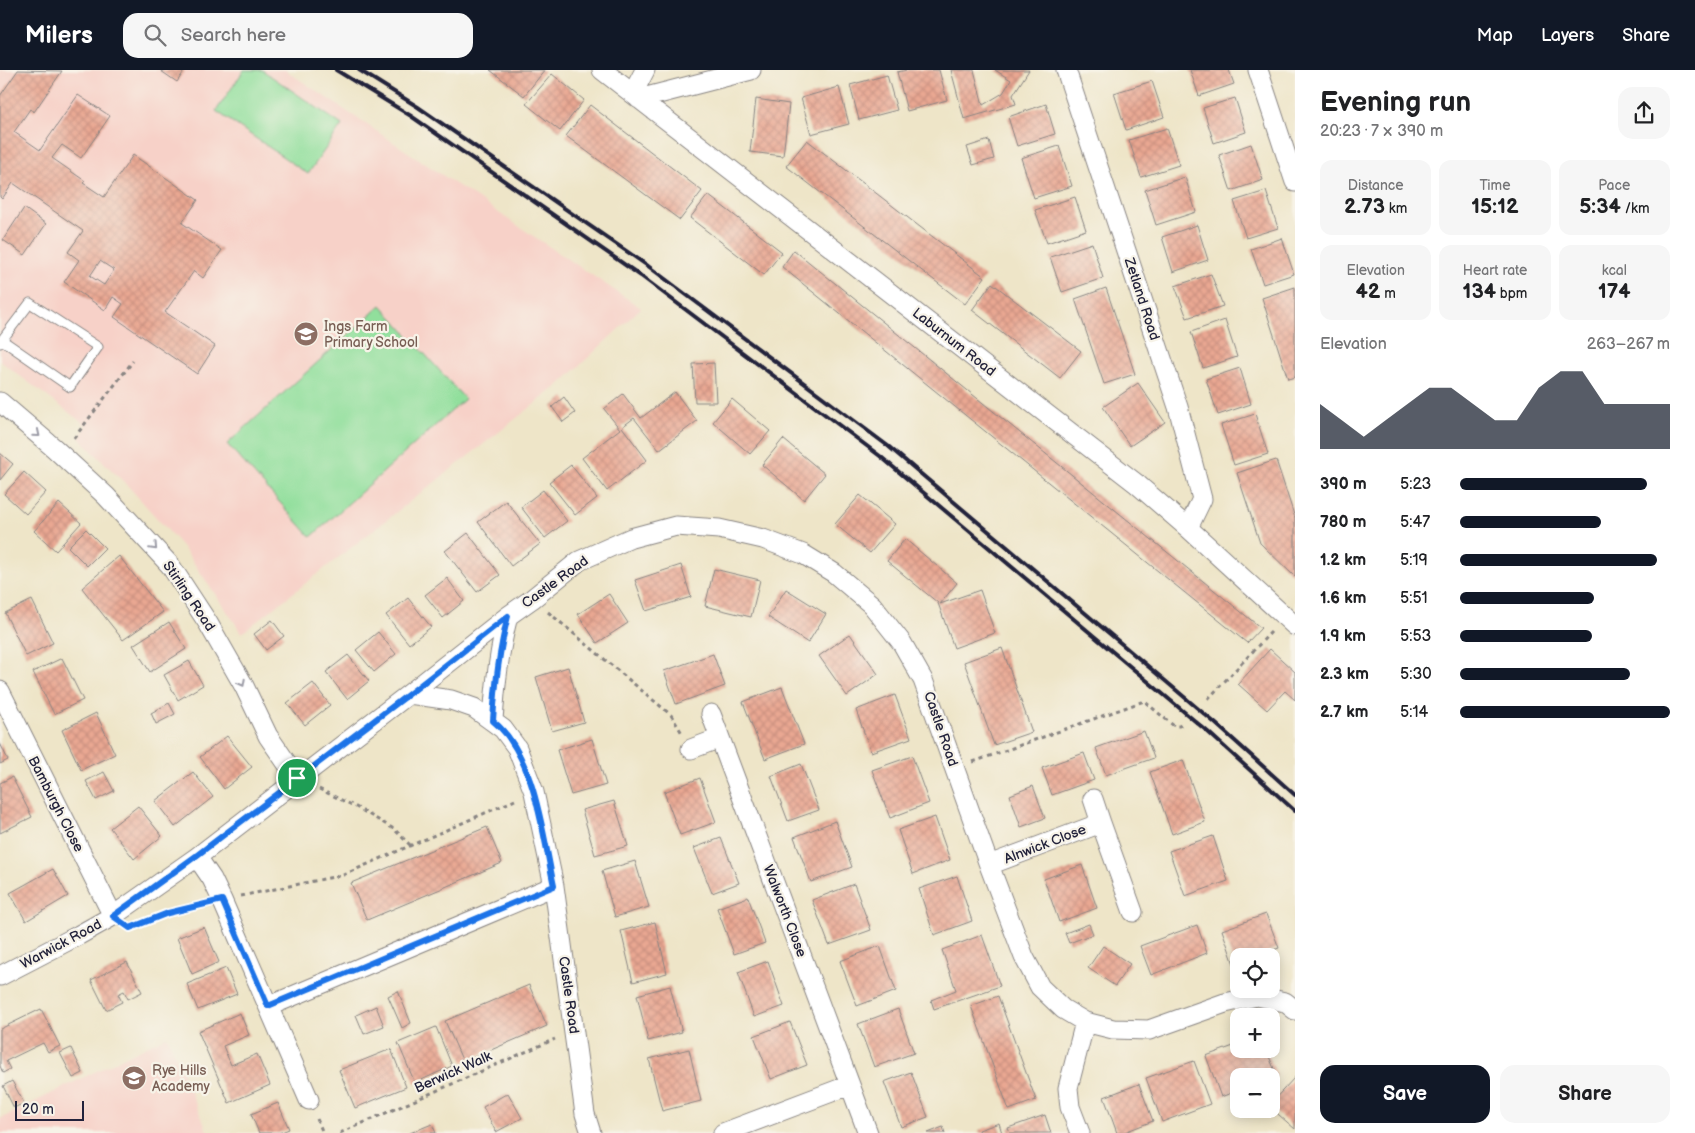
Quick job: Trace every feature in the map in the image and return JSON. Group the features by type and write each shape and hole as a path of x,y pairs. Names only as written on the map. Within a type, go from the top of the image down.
{"street":[{"name":"Laburnum Road","path":"602,70 1137,484 1290,622"},
{"path":"636,96 645,70"},
{"path":"636,96 751,70"},
{"name":"Zetland Road","path":"1066,70 1178,407 1202,499 1188,528"},
{"path":"1258,70 1295,182"},
{"name":"Stirling Road","path":"0,402 106,496 170,564 208,623 244,686 268,736 297,778"},
{"name":"Castle Road","path":"409,694 579,562 631,538 676,526 719,529 763,539 803,554 834,573 872,605 902,643 923,680 988,865 1024,957 1040,987 1063,1009 1085,1022 1113,1029 1150,1030 1225,1003 1257,996 1285,1002 1295,1010"},
{"name":"Castle Road","path":"493,721 495,680 500,646 508,616"},
{"name":"Bamburgh Close","path":"0,691 113,916"},
{"name":"Warwick Road","path":"0,976 113,916 196,856 409,694"},
{"name":"Castle Road","path":"409,694 451,700 474,708 503,729 517,748 534,792 554,886 586,1114 591,1133"},
{"name":"Walworth Close","path":"712,714 868,1133"},
{"path":"691,749 720,738"},
{"name":"Alnwick Close","path":"1093,799 1133,912"},
{"name":"Alnwick Close","path":"988,865 1101,823"},
{"path":"196,856 212,879 222,900 309,1100"},
{"path":"268,1006 554,886"},
{"path":"1080,1133 1070,1106 1068,1088 1085,1022"},
{"path":"723,1133 850,1085"}],"lane":[{"path":"30,303 98,347 70,387 1,342 30,303"}],"path":[{"path":"62,455 132,361"},
{"path":"532,599 671,715 691,749"},
{"path":"1208,699 1290,622"},
{"path":"955,769 1144,701 1174,726 1184,723"},
{"path":"297,778 356,807 394,829 411,846"},
{"path":"113,916 130,928 168,913 343,875 534,792"},
{"name":"Berwick Walk","path":"340,1133 574,1031"}],"shaded area":[{"name":"Ings Farm Primary School","path":"0,70 285,70 641,308 559,385 242,633 182,546 127,485 79,438 87,426 0,361"},
{"name":"Rye Hills Academy","path":"167,1036 208,1133 0,1133 0,1119"}],"green space":[{"path":"244,70 262,70 342,125 308,174 216,111"},
{"path":"381,305 465,399 311,537 227,444"}],"building":[{"path":"18,70 62,71 34,112 30,109 14,132 40,150 78,95 110,116 81,158 62,145 52,158 104,197 133,155 198,200 182,223 222,250 203,278 194,271 165,312 215,346 197,374 114,317 123,304 113,297 105,310 64,282 79,260 68,252 83,231 13,183 2,199 0,197 0,96","holes":["100,261 114,270 104,285 90,276"]},
{"path":"161,70 185,70 177,82"},
{"path":"490,70 545,70 524,96"},
{"path":"907,70 939,70 947,100 907,111 897,72"},
{"path":"951,70 974,70 983,105 1003,93 1011,80 995,70 1029,70 1013,95 1016,104 964,119"},
{"path":"1190,70 1229,70 1234,84 1199,96"},
{"path":"552,74 584,100 560,131 526,104"},
{"path":"887,75 897,110 859,120 850,85"},
{"path":"1152,81 1164,117 1126,130 1114,93"},
{"path":"839,87 849,124 811,134 801,98"},
{"path":"1235,98 1246,132 1214,143 1203,108"},
{"path":"756,99 789,104 783,156 750,152"},
{"path":"1046,104 1055,134 1017,146 1008,117"},
{"path":"590,105 702,191 680,220 566,136"},
{"path":"1167,128 1179,165 1141,177 1129,140"},
{"path":"807,140 985,277 965,304 786,166"},
{"path":"989,140 994,159 973,165 967,147"},
{"path":"1251,144 1263,180 1231,191 1219,155"},
{"path":"1059,146 1072,186 1034,198 1021,158"},
{"path":"1185,177 1196,212 1156,225 1145,190"},
{"path":"1266,191 1278,228 1246,238 1234,201"},
{"path":"708,195 782,252 764,275 690,218"},
{"path":"1075,197 1086,230 1047,243 1035,210"},
{"path":"24,208 46,224 25,255 3,240"},
{"path":"1197,225 1208,260 1173,272 1162,237"},
{"path":"1282,238 1294,274 1263,284 1251,249"},
{"path":"1092,243 1103,278 1062,292 1050,257"},
{"path":"794,250 1261,628 1247,643 782,267"},
{"path":"1211,274 1223,306 1187,318 1175,286"},
{"path":"992,283 1081,351 1060,378 972,310"},
{"path":"1295,287 1295,377 1288,379 1262,298"},
{"path":"1106,288 1135,374 1104,384 1075,299"},
{"path":"1225,320 1237,357 1203,368 1191,332"},
{"path":"714,363 716,402 695,402 693,364"},
{"path":"1240,368 1251,404 1218,415 1206,379"},
{"path":"1138,383 1165,422 1130,446 1103,407"},
{"path":"675,392 697,421 659,450 634,418 622,427 647,460 607,491 582,458 620,429 604,409 623,394 641,418"},
{"path":"564,397 575,413 563,422 552,407"},
{"path":"732,399 770,431 750,454 713,422"},
{"path":"1255,414 1268,454 1234,465 1221,425"},
{"path":"783,439 825,474 804,500 762,465"},
{"path":"0,453 13,464 0,480"},
{"path":"1276,460 1295,518 1295,577 1260,543 1237,473"},
{"path":"571,465 597,498 575,515 549,482"},
{"path":"24,472 46,492 26,514 4,494"},
{"path":"543,490 567,521 545,538 521,507"},
{"path":"860,495 895,524 870,553 835,524"},
{"path":"506,501 540,544 511,566 478,522"},
{"path":"59,503 81,523 56,551 34,531"},
{"path":"86,529 105,548 87,566 68,547"},
{"path":"468,533 500,575 477,592 445,551"},
{"path":"905,539 957,583 940,604 980,590 995,633 954,648 938,603 887,561"},
{"path":"119,556 163,612 123,640 82,588"},
{"path":"681,565 691,597 646,611 635,580"},
{"path":"714,569 760,580 751,617 705,606"},
{"path":"447,578 464,601 443,618 425,595"},
{"path":"786,589 826,614 808,643 768,617"},
{"path":"609,594 628,623 597,643 578,614"},
{"path":"408,598 431,627 409,644 386,615"},
{"path":"32,600 53,643 26,656 5,613"},
{"path":"272,620 284,636 266,650 254,634"},
{"path":"169,622 186,649 150,672 133,645"},
{"path":"378,632 396,654 374,672 356,650"},
{"path":"850,634 878,674 847,696 819,656"},
{"path":"1002,648 1032,732 994,745 964,662"},
{"path":"1270,649 1295,672 1295,700 1285,691 1267,710 1238,684"},
{"path":"713,654 725,686 676,704 664,671"},
{"path":"348,655 369,681 347,699 326,672"},
{"path":"62,658 83,700 54,714 33,672"},
{"path":"189,661 203,685 178,700 164,675"},
{"path":"568,667 584,722 552,731 536,677"},
{"path":"313,683 330,705 305,725 287,703"},
{"path":"782,687 804,744 765,759 743,702"},
{"path":"895,695 911,738 871,752 856,710"},
{"path":"169,703 175,714 156,724 151,713"},
{"path":"96,713 115,754 81,770 62,730"},
{"path":"1144,731 1154,758 1106,775 1096,748"},
{"path":"227,736 252,767 224,789 200,757"},
{"path":"592,739 606,785 571,795 557,750"},
{"path":"0,743 8,760 0,764"},
{"path":"1084,753 1094,780 1052,795 1042,768"},
{"path":"912,756 929,803 890,818 872,770"},
{"path":"1183,760 1205,822 1172,834 1150,772"},
{"path":"801,764 819,810 788,821 771,776"},
{"path":"104,772 114,791 96,800 86,781"},
{"path":"193,772 213,797 175,827 155,801"},
{"path":"12,777 32,817 0,833 0,783"},
{"path":"700,778 716,822 680,835 664,792"},
{"path":"1033,786 1045,818 1021,827 1010,795"},
{"path":"614,801 628,846 595,855 582,810"},
{"path":"138,806 162,836 134,859 110,828"},
{"path":"935,817 950,860 913,874 898,830"},
{"path":"835,821 852,867 811,882 794,837"},
{"path":"487,827 502,863 367,920 351,883"},
{"path":"1213,836 1228,881 1185,896 1169,851"},
{"path":"721,838 739,883 712,893 694,848"},
{"path":"635,861 649,907 615,917 602,871"},
{"path":"1082,865 1097,908 1059,922 1044,879"},
{"path":"53,869 68,896 26,921 10,893"},
{"path":"957,876 972,921 934,935 919,889"},
{"path":"854,884 871,930 829,945 812,900"},
{"path":"748,897 765,943 734,954 717,908"},
{"path":"1266,914 1279,948 1230,948 1230,953 1222,930"},
{"path":"655,922 667,973 633,982 621,931"},
{"path":"1089,924 1093,934 1069,943 1065,933"},
{"path":"1197,925 1207,953 1151,975 1140,946"},
{"path":"204,927 219,962 192,974 177,938"},
{"path":"982,935 1000,986 934,1009 931,1000 956,990 942,950"},
{"path":"880,946 896,991 857,1006 840,961"},
{"path":"1103,946 1130,964 1115,986 1088,968"},
{"path":"768,961 784,1006 754,1017 738,972"},
{"path":"127,962 142,992 128,999 124,991 118,994 122,1002 106,1010 91,980"},
{"path":"226,968 237,994 198,1010 187,984"},
{"path":"529,985 547,1026 463,1062 445,1021"},
{"path":"670,986 682,1032 648,1041 637,995"},
{"path":"398,991 411,1023 402,1028 388,996"},
{"path":"998,996 1036,1100 1009,1110 971,1006"},
{"path":"376,1006 384,1026 364,1034 356,1015"},
{"path":"41,1009 60,1046 48,1052 43,1043 6,1061 10,1069 3,1073 0,1066 0,1029"},
{"path":"898,1009 914,1053 874,1067 858,1024"},
{"path":"240,1013 249,1035 223,1046 231,1065 257,1054 270,1085 229,1103 198,1031"},
{"path":"790,1022 807,1065 771,1079 754,1036"},
{"path":"436,1027 452,1066 415,1083 398,1043"},
{"path":"1230,1047 1230,1058 1270,1058 1274,1068 1230,1068 1230,1094 1221,1097 1206,1056"},
{"path":"71,1048 83,1073 73,1078 60,1053"},
{"path":"391,1049 406,1087 355,1108 339,1070"},
{"path":"689,1049 701,1101 662,1111 649,1059"},
{"path":"1194,1061 1210,1104 1162,1122 1146,1078"},
{"path":"911,1072 928,1117 901,1127 884,1082"},
{"path":"1295,1077 1295,1129 1280,1116 1280,1093"},
{"path":"12,1081 24,1103 14,1108 3,1086"},
{"path":"1139,1084 1153,1121 1122,1133 1117,1133 1104,1097"},
{"path":"508,1093 522,1118 496,1132 483,1107"},
{"path":"278,1103 289,1129 279,1133 259,1133 251,1114"},
{"path":"1045,1115 1051,1133 1010,1133 1008,1128"},
{"path":"999,1123 1002,1133 980,1133 979,1130"},
{"path":"432,1124 436,1133 410,1133"},
{"path":"943,1127 945,1133 928,1133"}],"railway":[{"path":"336,70 411,116 641,276 880,456 1208,732 1295,811"},
{"path":"359,70 418,107 648,266 888,446 1215,723 1295,795"}],"place":[{"name":"Ings Farm Primary School","path":"306,334"},
{"name":"Rye Hills Academy","path":"134,1078"}],"route":[{"path":"508,616 500,646 495,680 493,721 503,729 517,748 534,792 554,886 268,1006 222,900 168,913 130,928 113,916 196,856 297,778 409,694 508,616"}]}
